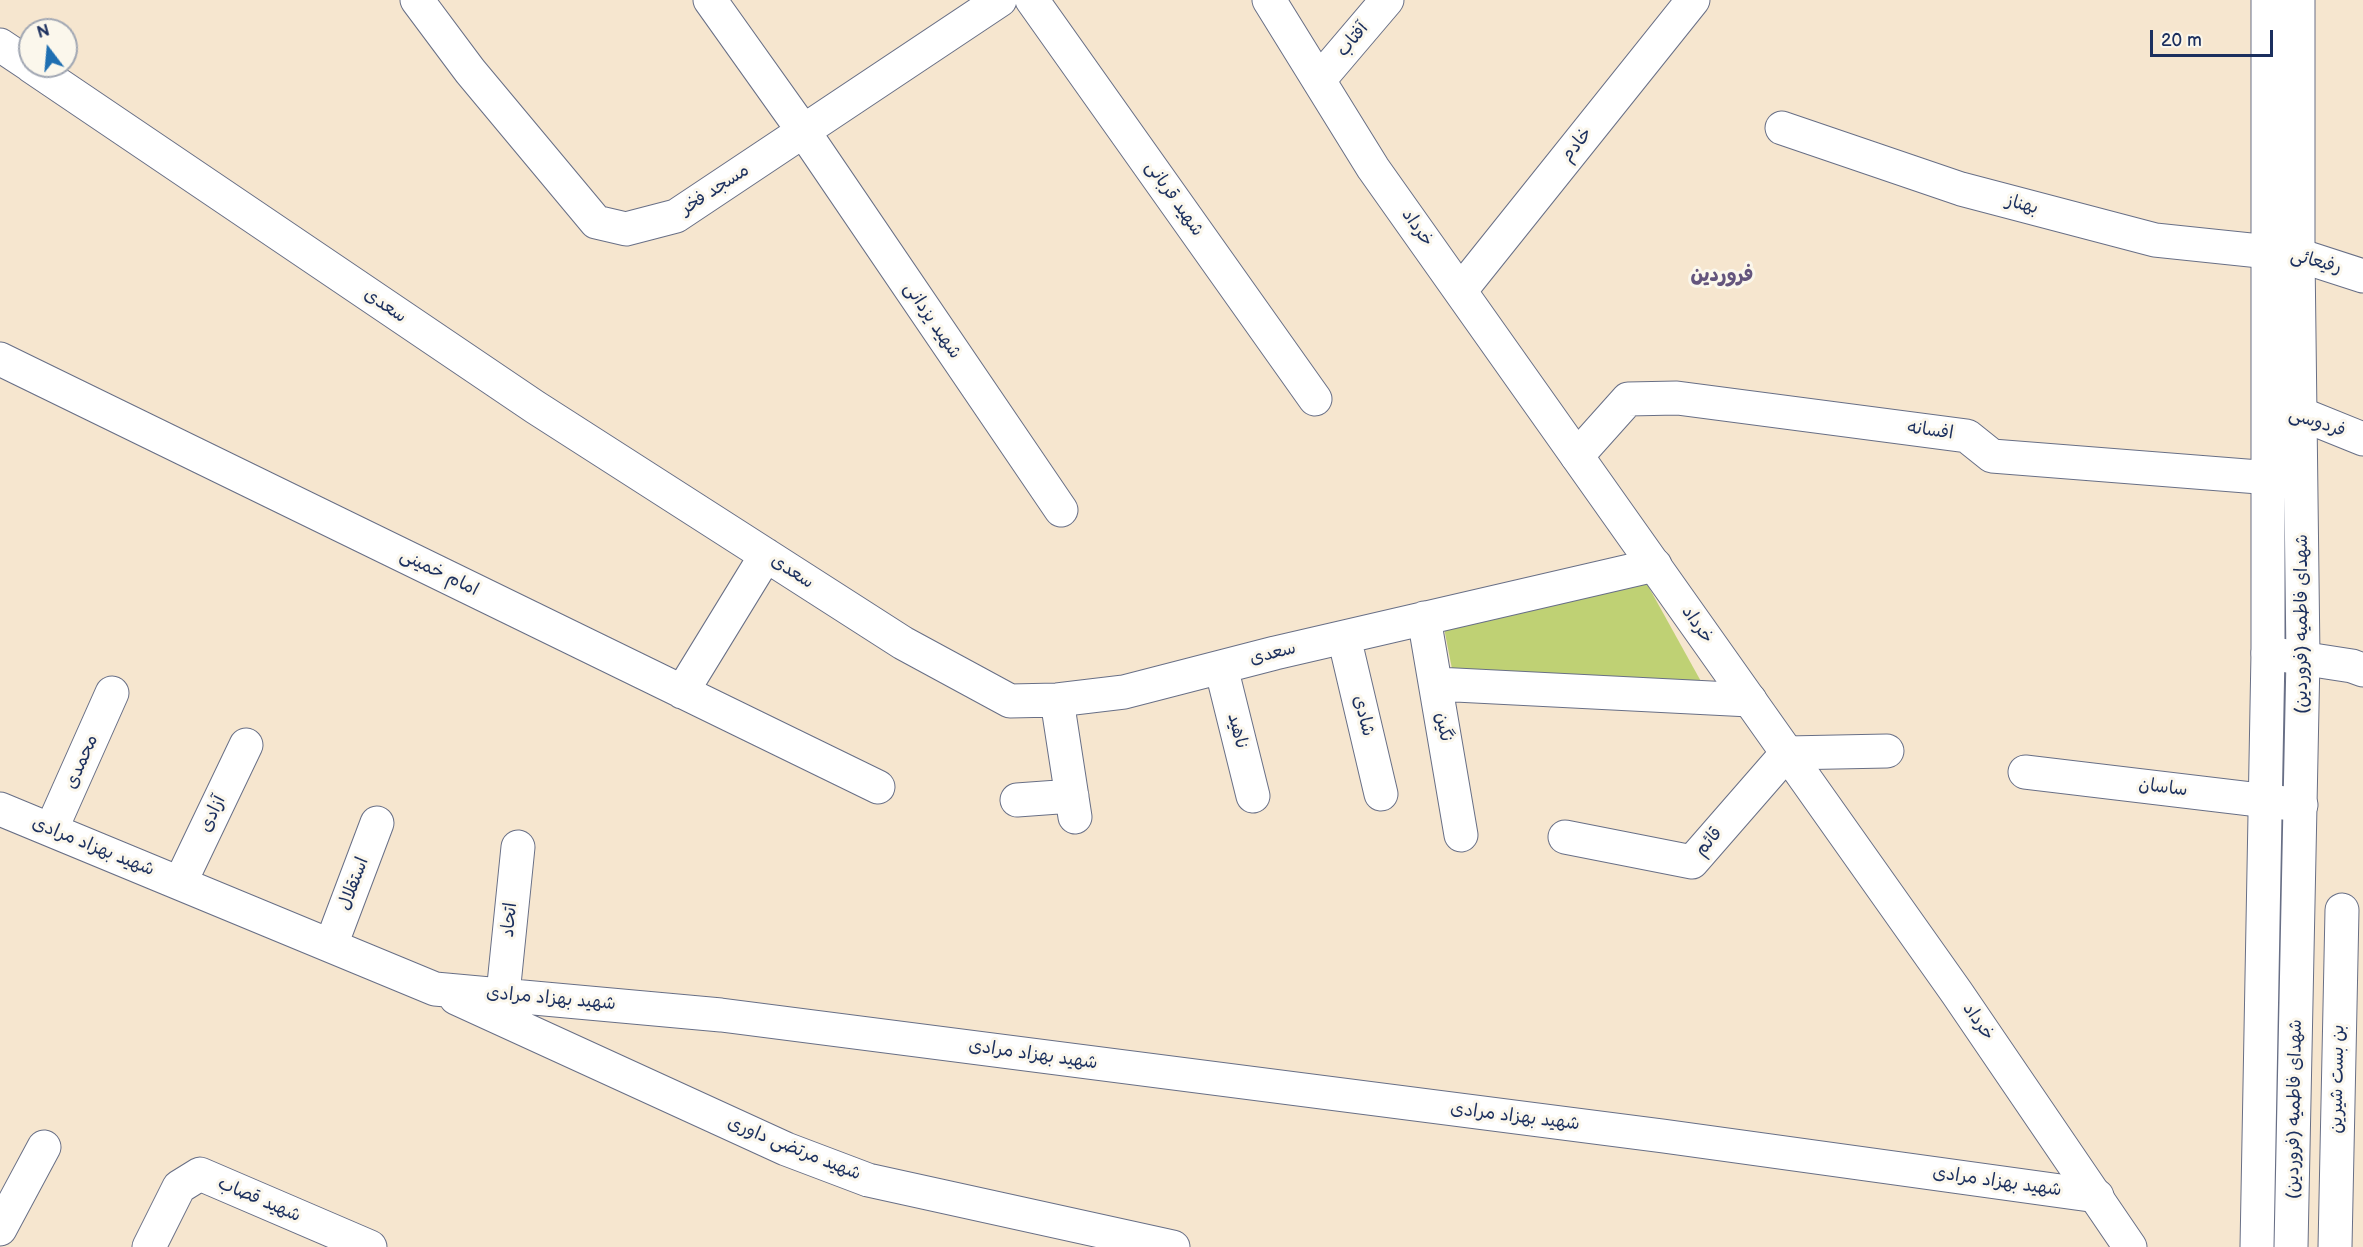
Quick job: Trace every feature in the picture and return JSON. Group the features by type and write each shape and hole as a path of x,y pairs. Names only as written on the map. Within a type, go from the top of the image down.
{"street":[{"name":"مسجد فخر","path":"417,0 470,71 596,222 626,229 676,216 1000,0"},
{"name":"شهید یزدانی","path":"710,0 804,132 1061,510"},
{"name":"شهید قربانی","path":"1032,0 1315,399"},
{"name":"خرداد","path":"1269,0 1373,168 1958,993 2130,1247"},
{"name":"آفتاب","path":"1319,80 1387,0"},
{"name":"خادم","path":"1461,290 1694,0"},
{"name":"شهدای فاطمیه (فروردین)","path":"2268,0 2283,253 2285,412 2301,481 2303,658 2291,1247"},
{"name":"شهدای فاطمیه (فروردین)","path":"2283,253 2298,0"},
{"name":"سعدی","path":"0,45 18,58"},
{"name":"سعدی","path":"48,78 535,407 903,643 1010,701 1057,700 1124,692 1344,637 1655,565"},
{"name":"بهناز","path":"1782,128 1961,189 2143,237 2283,253"},
{"name":"رفیعائی","path":"2283,253 2363,276"},
{"name":"امام خمینی","path":"0,359 878,787"},
{"name":"افسانه","path":"1577,456 1628,399 1677,398 1968,436 1992,456 2301,481"},
{"name":"شهدای فاطمیه (فروردین)","path":"2257,1247 2265,908 2269,477 2285,412"},
{"name":"فردوسی","path":"2285,412 2363,439"},
{"path":"682,692 766,555"},
{"name":"نگین","path":"1424,618 1461,835"},
{"name":"شادی","path":"1344,637 1381,794"},
{"path":"2268,653 2352,666 2363,670"},
{"name":"ناهید","path":"1221,667 1253,796"},
{"path":"1436,684 1750,700"},
{"name":"محمدی","path":"51,830 112,693"},
{"path":"1017,800 1073,806 1057,700"},
{"name":"آزادی","path":"180,883 246,745"},
{"path":"1787,753 1887,751"},
{"name":"قائم","path":"1565,837 1692,862 1787,753"},
{"name":"ساسان","path":"2025,772 2301,805"},
{"name":"شهید بهزاد مرادی","path":"0,809 435,989 721,1015 883,1035 1675,1138 2097,1196"},
{"name":"استقلال","path":"331,945 377,823"},
{"name":"اتحاد","path":"503,994 518,847"},
{"path":"2265,908 2352,910"},
{"name":"بن بست شیرین","path":"2335,1247 2352,910"},
{"name":"شهید مرتضی داوری","path":"435,989 786,1149 868,1180 1173,1247"},
{"path":"0,1229 44,1147"},
{"name":"شهید قصاب","path":"149,1247 179,1187 200,1174 370,1247"}],"green space":[{"path":"1647,584 1703,685 1453,674 1444,628"}],"district":[{"name":"فروردین","path":"1722,276"}]}
